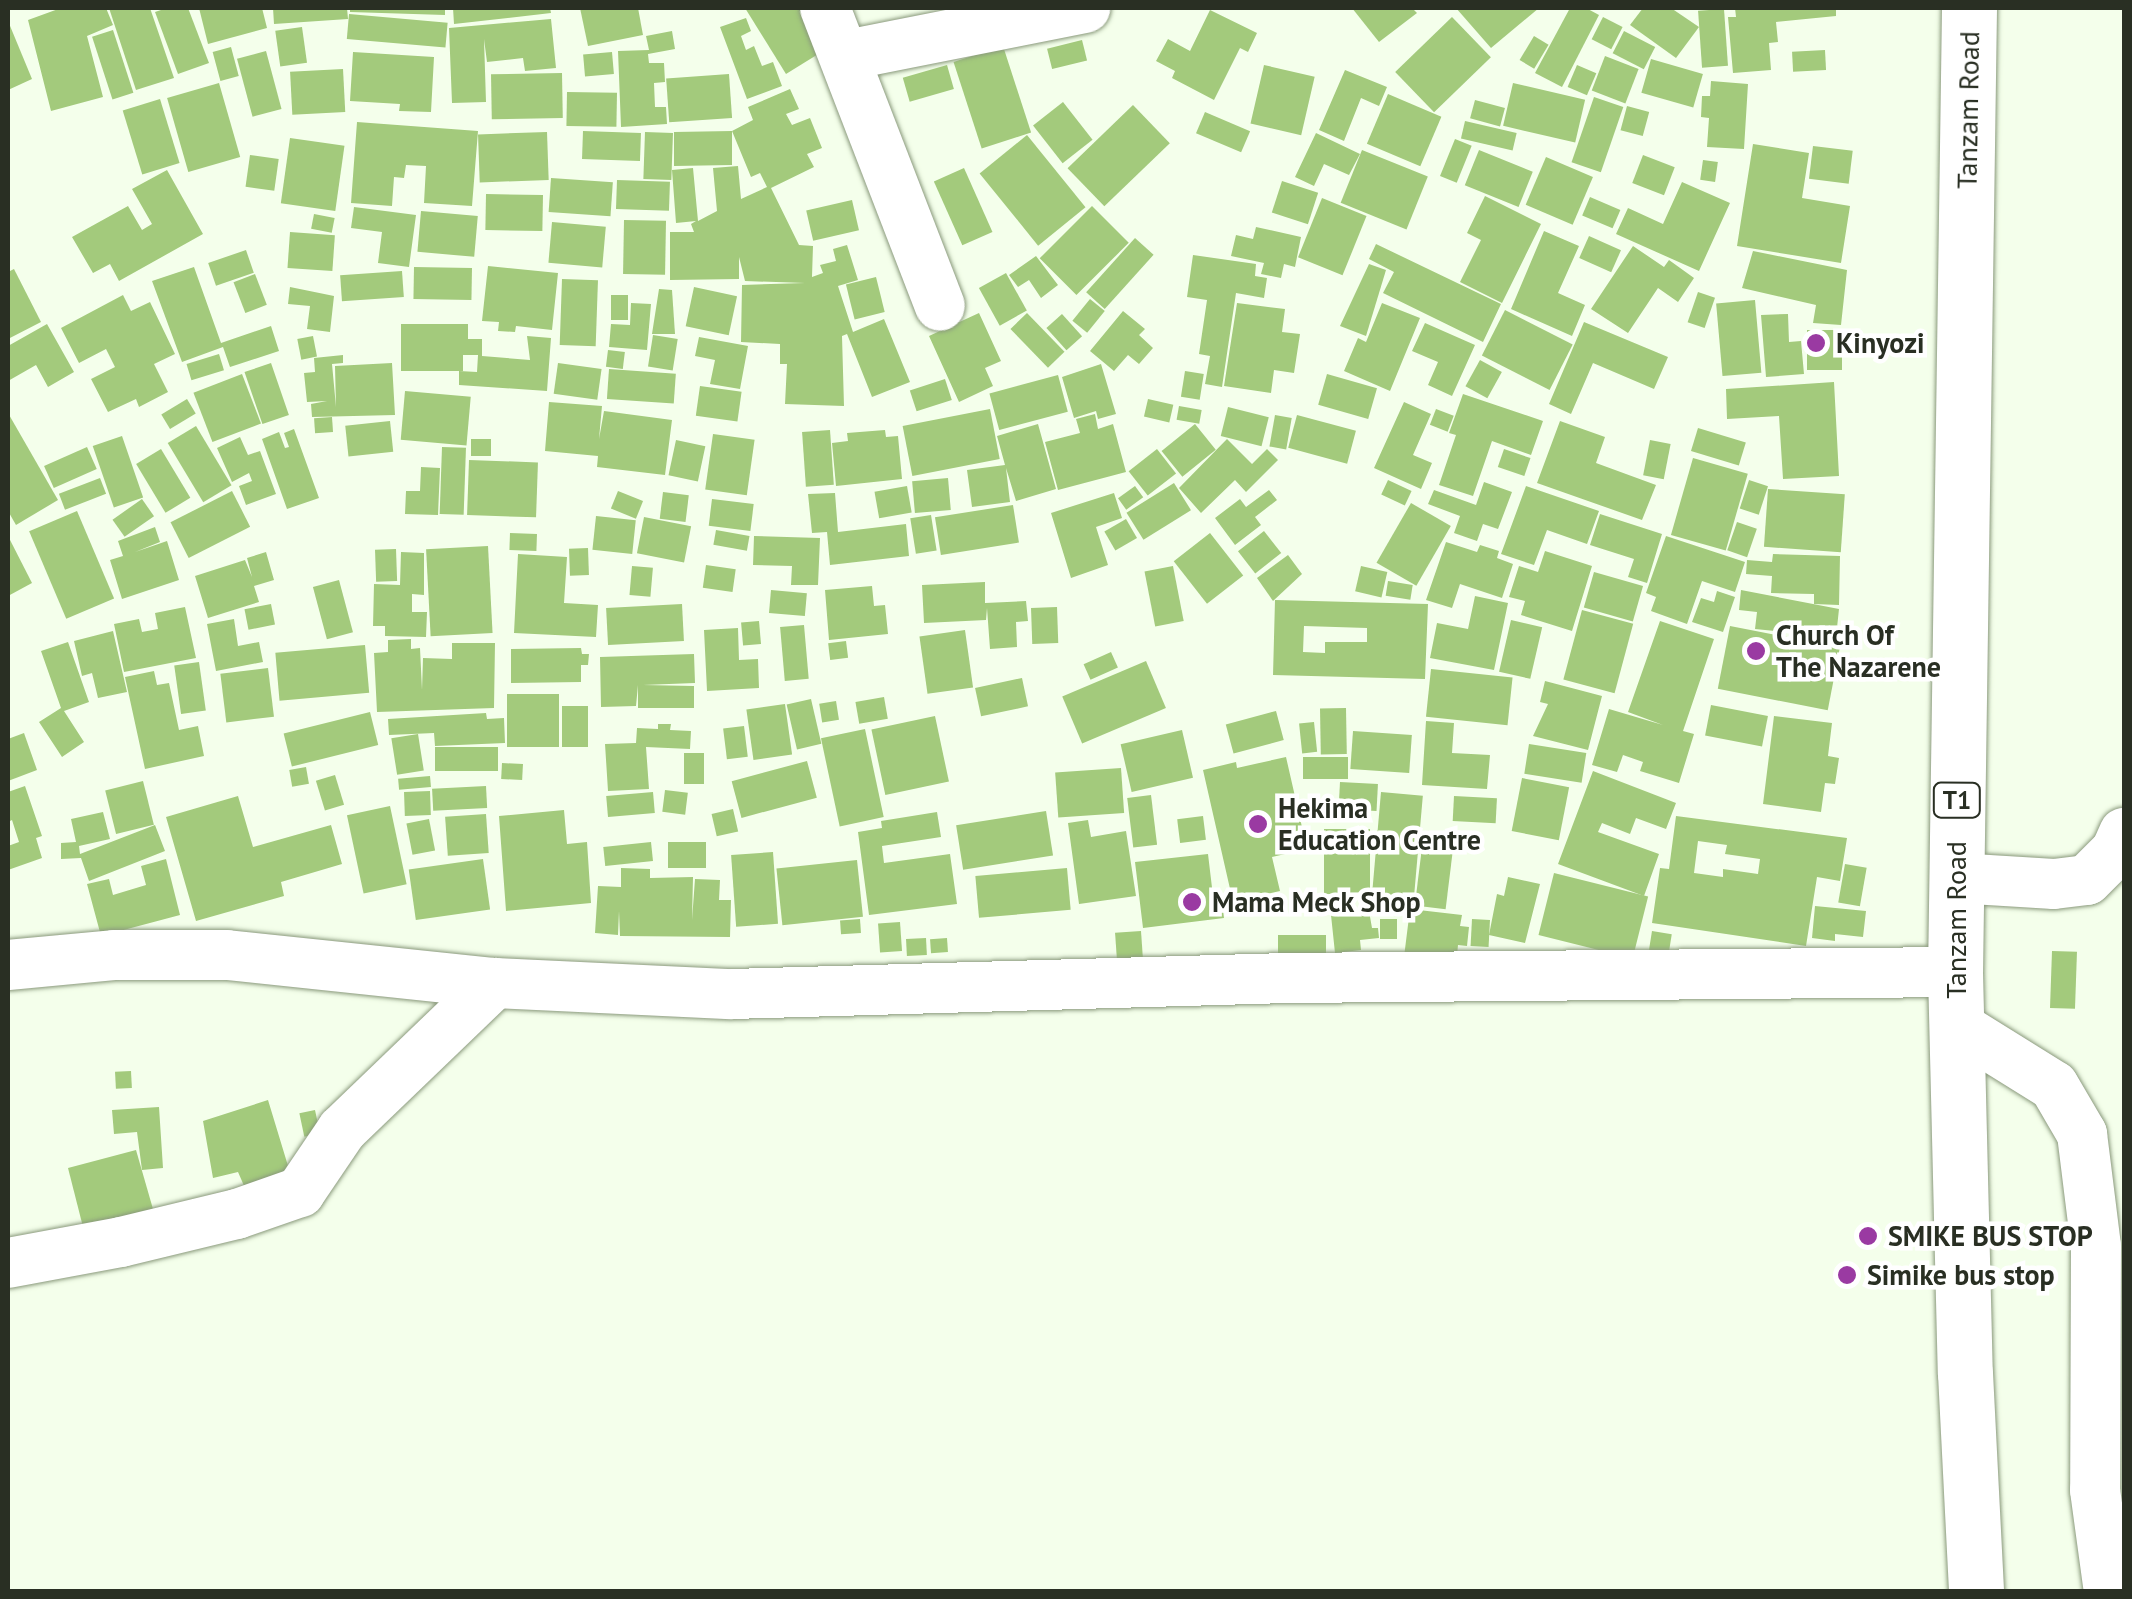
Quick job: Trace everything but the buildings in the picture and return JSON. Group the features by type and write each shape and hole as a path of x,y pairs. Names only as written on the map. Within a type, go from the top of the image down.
{"highway":[{"name":"Tanzam Road","path":"1969,8 1955,998 1965,1373 1976,1592"}],"street":[{"path":"825,8 847,55 940,306"},
{"path":"847,55 1085,8"},
{"path":"1956,878 2054,884 2086,880 2116,851 2124,832"},
{"path":"8,965 114,955 227,955 495,983 732,994 1286,978 1955,998 2054,1086 2082,1134 2096,1246 2095,1490 2108,1592"},
{"path":"8,1264 140,1238 237,1214 300,1192 342,1130 495,983"}],"place":[{"name":"Kinyozi","path":"1816,343"},
{"name":"Church Of The Nazarene","path":"1756,651"},
{"name":"Hekima Education Centre","path":"1258,824"},
{"name":"Mama Meck Shop","path":"1192,902"},
{"name":"SMIKE BUS STOP","path":"1868,1236"},
{"name":"Simike bus stop","path":"1847,1275"}]}
